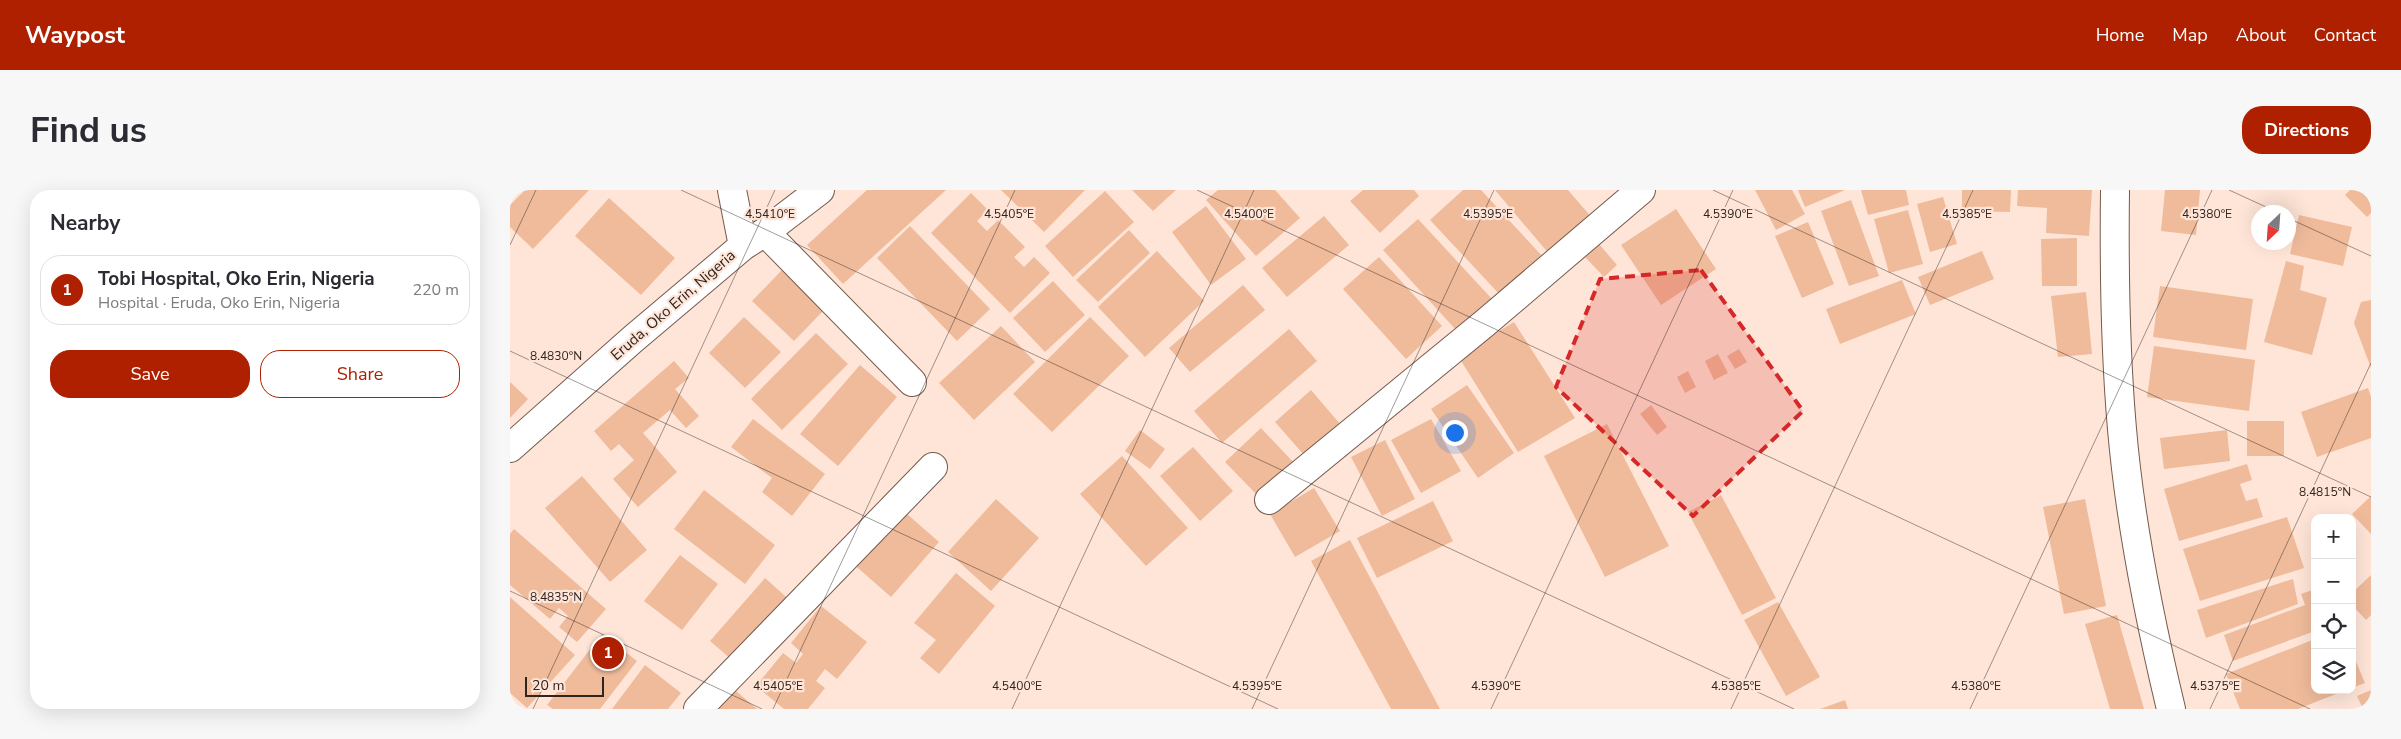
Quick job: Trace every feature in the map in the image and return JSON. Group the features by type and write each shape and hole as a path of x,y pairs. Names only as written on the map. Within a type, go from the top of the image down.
{"street":[{"path":"732,190 754,239 912,382"},
{"name":"Eruda, Oko Erin, Nigeria","path":"510,448 633,339 754,239 820,190"},
{"path":"1269,500 1485,323 1641,190"},
{"path":"2115,190 2114,287 2122,430 2136,538 2156,645 2172,709"},
{"path":"698,709 933,467"}],"highlighted area":[{"path":"1701,270 1803,411 1693,516 1556,387 1600,279"}],"building":[{"path":"525,190 589,190 533,249 510,227 510,205"},
{"path":"867,190 946,190 843,284 807,245"},
{"path":"1001,190 1085,190 1044,232"},
{"path":"1132,190 1176,190 1153,211"},
{"path":"1218,190 1275,190 1300,218 1256,256 1206,200"},
{"path":"1363,190 1414,190 1419,196 1380,233 1350,201"},
{"path":"1463,190 1481,190 1544,258 1502,297 1430,220"},
{"path":"1495,190 1568,190 1593,219 1550,255"},
{"path":"1755,190 1792,190 1805,214 1776,230"},
{"path":"1798,190 1845,190 1805,207"},
{"path":"1861,190 1906,190 1909,205 1868,215"},
{"path":"1962,190 2011,190 2010,212 1962,211"},
{"path":"2018,190 2092,190 2089,236 2046,233 2047,208 2017,206"},
{"path":"2165,190 2200,190 2196,235 2161,231"},
{"path":"2350,190 2364,190 2371,197 2371,213 2367,217 2345,195"},
{"path":"1105,191 1134,222 1073,277 1045,246"},
{"path":"971,193 988,210 977,221 987,231 998,220 1025,247 1014,257 1024,267 1034,257 1050,273 1010,313 931,233"},
{"path":"1943,197 1957,244 1930,252 1917,204"},
{"path":"609,198 675,258 641,295 575,236"},
{"path":"1851,200 1879,276 1849,286 1821,211"},
{"path":"1206,206 1246,259 1211,285 1172,232"},
{"path":"1676,209 1716,269 1661,305 1621,245"},
{"path":"1908,210 1923,264 1889,273 1874,219"},
{"path":"2299,215 2352,227 2343,266 2290,254 2291,250 2296,250 2296,228"},
{"path":"1324,216 1349,245 1287,297 1262,268"},
{"path":"1418,219 1492,299 1457,331 1383,250"},
{"path":"1808,222 1834,284 1802,298 1775,236"},
{"path":"910,226 990,309 957,341 877,258"},
{"path":"1129,230 1150,253 1098,302 1076,280"},
{"path":"2077,238 2077,286 2042,286 2041,239"},
{"path":"1599,244 1617,265 1604,277 1585,257"},
{"path":"1157,251 1204,301 1145,357 1098,307"},
{"path":"1982,251 1994,279 1930,305 1918,277"},
{"path":"1379,257 1442,326 1406,359 1343,289"},
{"path":"2286,261 2304,266 2300,290 2327,298 2312,355 2264,342"},
{"path":"782,270 824,310 794,341 752,301"},
{"path":"1902,280 1916,314 1840,344 1826,309"},
{"path":"1053,281 1085,315 1045,352 1013,318"},
{"path":"1243,285 1265,310 1190,372 1169,348"},
{"path":"2160,286 2253,299 2246,350 2153,337"},
{"path":"2086,292 2092,354 2058,357 2051,296"},
{"path":"2371,300 2371,368 2354,323 2361,302"},
{"path":"744,317 781,352 745,388 709,353"},
{"path":"1090,317 1129,356 1052,432 1013,394"},
{"path":"1514,322 1575,418 1518,452 1458,356"},
{"path":"1001,326 1035,362 974,420 939,383"},
{"path":"1289,329 1317,361 1222,443 1194,411"},
{"path":"816,333 848,364 782,430 751,399"},
{"path":"2154,346 2255,360 2249,411 2147,397"},
{"path":"1739,349 1747,362 1735,369 1727,356"},
{"path":"1718,354 1728,373 1714,380 1705,361"},
{"path":"674,361 689,378 675,389 699,416 686,428 670,410 643,433 677,472 638,507 613,479 634,460 619,444 611,451 594,431"},
{"path":"860,365 897,397 838,466 800,434"},
{"path":"1688,371 1696,387 1685,393 1677,377"},
{"path":"510,382 528,399 510,418"},
{"path":"1467,385 1514,453 1478,478 1431,409"},
{"path":"2368,388 2371,397 2371,438 2317,457 2301,412"},
{"path":"1311,390 1340,424 1304,455 1275,422"},
{"path":"1651,405 1667,427 1657,435 1640,414"},
{"path":"753,419 825,474 792,516 762,492 772,478 731,447"},
{"path":"1431,419 1461,471 1421,493 1391,440"},
{"path":"2247,421 2284,421 2284,456 2247,456"},
{"path":"1607,424 1669,546 1605,577 1544,456"},
{"path":"1261,428 1294,463 1259,497 1225,462"},
{"path":"1140,430 1165,449 1150,469 1125,451"},
{"path":"2227,430 2230,461 2164,469 2160,438"},
{"path":"1385,440 1415,499 1382,516 1351,457"},
{"path":"1193,447 1233,491 1200,521 1160,476"},
{"path":"1122,456 1188,528 1146,566 1080,494"},
{"path":"2247,464 2252,480 2240,484 2246,501 2257,498 2263,517 2179,541 2164,489"},
{"path":"582,476 647,550 610,582 545,508"},
{"path":"1314,488 1340,531 1295,557 1270,514"},
{"path":"704,490 775,545 745,584 674,529"},
{"path":"1721,495 1776,598 1742,615 1688,512"},
{"path":"2371,496 2371,534 2356,518 2356,514 2352,514"},
{"path":"996,499 1039,538 991,591 948,552"},
{"path":"2085,499 2106,606 2064,614 2043,507"},
{"path":"1433,501 1453,541 1377,578 1357,538"},
{"path":"899,507 939,542 891,597 850,561"},
{"path":"2287,517 2304,568 2200,601 2183,549"},
{"path":"514,529 606,609 577,642 559,627 568,616 559,608 550,619 510,585 510,534"},
{"path":"1350,540 1440,709 1391,709 1311,561"},
{"path":"680,555 718,584 682,630 644,601"},
{"path":"956,573 995,606 939,674 920,658 936,640 914,623"},
{"path":"2371,575 2371,615 2366,620 2356,609 2356,589"},
{"path":"765,578 793,603 738,665 710,641"},
{"path":"2293,579 2298,604 2206,638 2197,610"},
{"path":"2311,590 2311,632 2233,661 2224,635 2305,605 2301,594"},
{"path":"510,597 575,655 527,708 510,693"},
{"path":"1778,602 1820,677 1786,696 1744,620"},
{"path":"821,606 867,642 837,679 825,669 816,681 825,688 808,709 784,709 756,686 783,653 796,663 803,654 791,643"},
{"path":"2117,615 2144,709 2110,709 2085,624"},
{"path":"602,634 637,661 600,709 553,709 547,705"},
{"path":"2311,641 2311,694 2336,694 2298,709 2240,709 2226,674"},
{"path":"2356,662 2365,683 2356,686"},
{"path":"645,665 681,693 668,709 612,709"},
{"path":"728,684 757,709 705,709"},
{"path":"2371,690 2371,709 2363,709 2357,696"},
{"path":"1845,700 1848,709 1820,709"}],"place":[{"name":"Tobi Hospital, Oko Erin, Nigeria","path":"608,653"}]}
